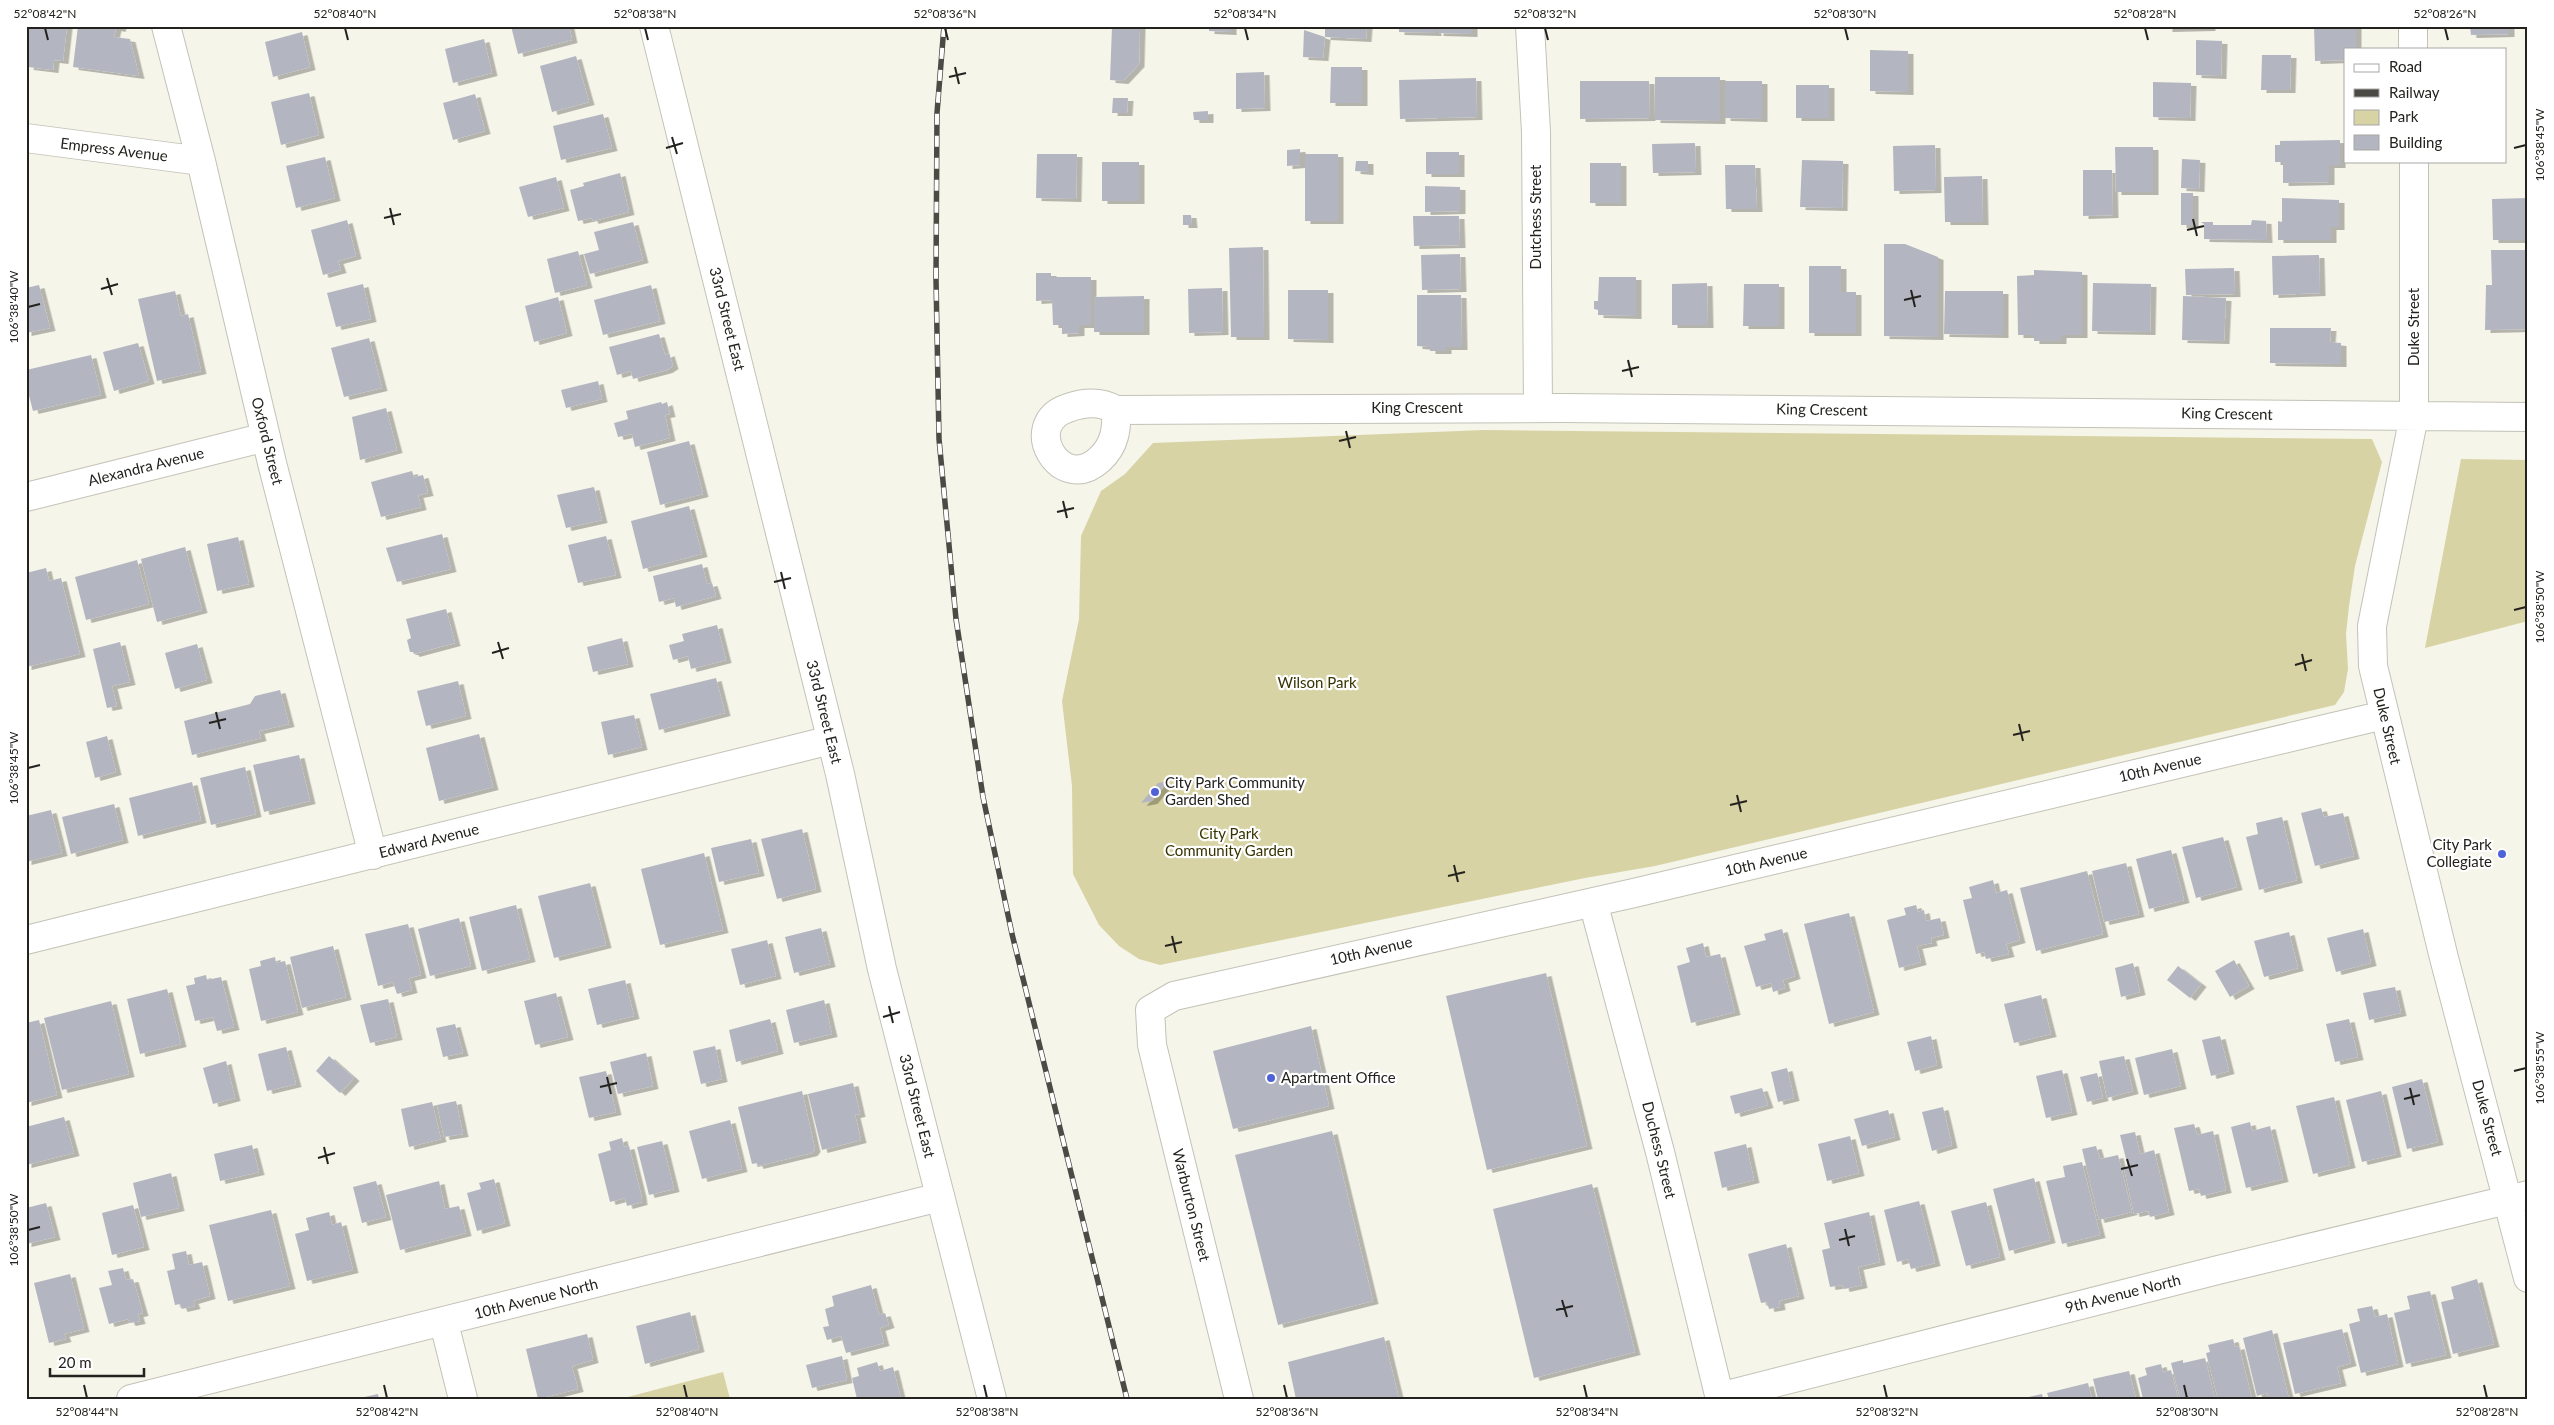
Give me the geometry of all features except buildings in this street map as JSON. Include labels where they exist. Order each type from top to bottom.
[{"type":"street","name":"Oxford Street","points":[[166,26],[201,161],[266,437],[373,855]]},
{"type":"street","name":"33rd Street East","points":[[654,26],[831,740],[882,969],[992,1399]]},
{"type":"street","name":"Dutchess Street","points":[[1530,26],[1536,132],[1538,408]]},
{"type":"street","points":[[2413,26],[2413,48]]},
{"type":"street","name":"Empress Avenue","points":[[26,138],[201,161]]},
{"type":"street","name":"Duke Street","points":[[2414,162],[2414,416],[2372,626],[2373,666],[2444,958],[2518,1198],[2528,1278]]},
{"type":"street","name":"King Crescent","points":[[1116,410],[1538,408],[2528,417]]},
{"type":"street","name":"Alexandra Avenue","points":[[26,497],[266,437]]},
{"type":"street","name":"10th Avenue","points":[[1150,1010],[1174,996],[1593,902],[2384,716]]},
{"type":"street","name":"Edward Avenue","points":[[26,940],[831,740]]},
{"type":"street","name":"Duchess Street","points":[[1593,902],[1660,1152],[1720,1398]]},
{"type":"street","name":"Warburton Street","points":[[1150,1010],[1152,1044],[1239,1399]]},
{"type":"street","name":"10th Avenue North","points":[[131,1399],[940,1197]]},
{"type":"street","name":"9th Avenue North","points":[[1720,1398],[2218,1270],[2518,1198]]},
{"type":"street","points":[[444,1322],[462,1399]]},
{"type":"green space","name":"Wilson Park","points":[[1484,430],[2372,439],[2382,462],[2355,566],[2346,634],[2348,669],[2344,692],[2335,705],[1655,866],[1585,878],[1160,965],[1139,959],[1119,946],[1099,925],[1073,874],[1072,786],[1062,701],[1079,619],[1081,536],[1101,491],[1125,474],[1153,443]]},
{"type":"green space","points":[[2461,459],[2528,460],[2528,621],[2425,648]]},
{"type":"green space","points":[[723,1372],[730,1399],[620,1399]]},
{"type":"railway","points":[[944,26],[937,113],[936,279],[939,439],[956,619],[983,797],[1012,934],[1127,1399]]},
{"type":"place","name":"City Park Community Garden Shed","points":[[1155,792]]},
{"type":"place","name":"City Park Collegiate","points":[[2502,854]]},
{"type":"place","name":"Apartment Office","points":[[1271,1078]]},
{"type":"park label","name":"City Park Community Garden","points":[[1229,842]]}]
